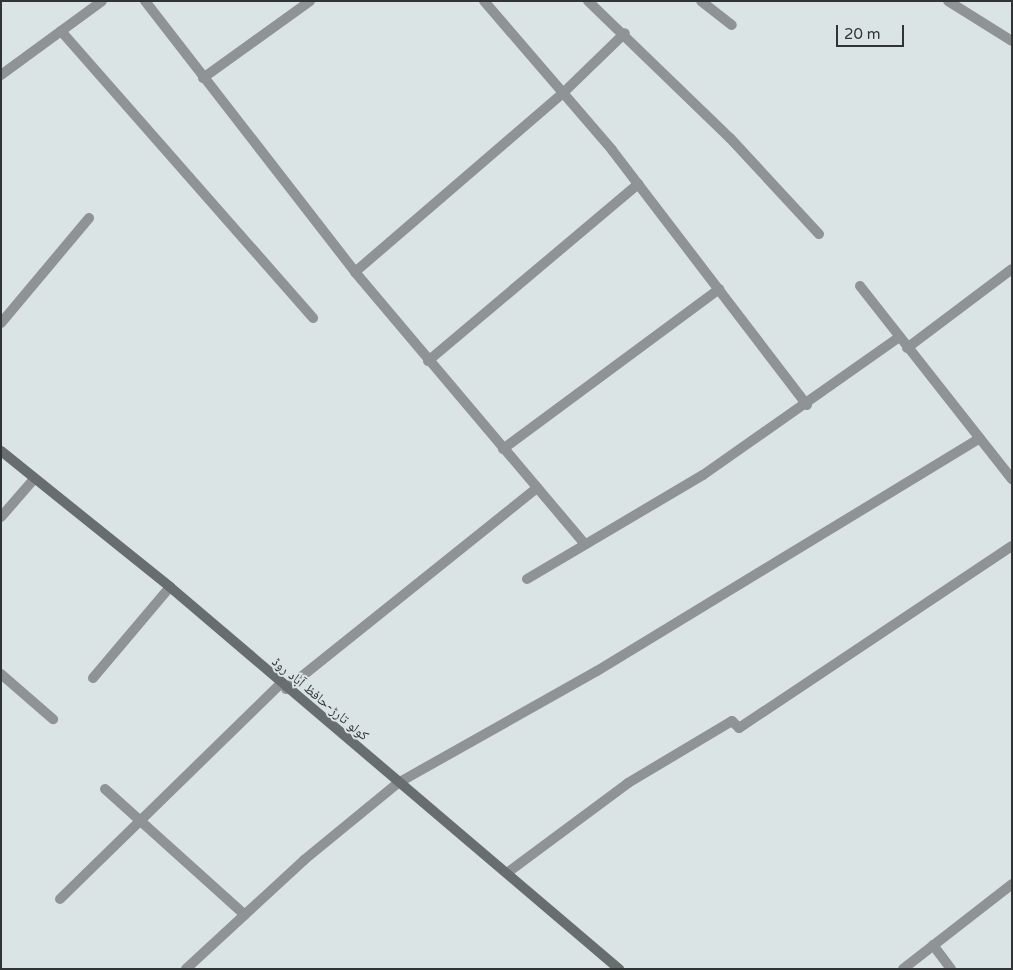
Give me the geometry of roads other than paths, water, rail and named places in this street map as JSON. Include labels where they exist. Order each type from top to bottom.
[{"type":"main road","name":"کولو تارڑ-حافظ آباد روڈ","points":[[1,451],[170,587],[283,687],[507,873],[619,969]]},
{"type":"street","points":[[1,76],[102,1]]},
{"type":"street","points":[[145,1],[355,272],[428,361],[585,544]]},
{"type":"street","points":[[203,78],[310,1]]},
{"type":"street","points":[[588,1],[625,33],[819,234]]},
{"type":"street","points":[[701,1],[732,25]]},
{"type":"street","points":[[948,1],[1012,41]]},
{"type":"street","points":[[490,3],[638,184],[807,405]]},
{"type":"street","points":[[60,32],[313,318]]},
{"type":"street","points":[[355,272],[563,93],[625,33]]},
{"type":"street","points":[[428,361],[638,184]]},
{"type":"street","points":[[1,323],[89,218]]},
{"type":"street","points":[[908,348],[1012,269]]},
{"type":"street","points":[[860,286],[1012,479]]},
{"type":"street","points":[[503,448],[719,289]]},
{"type":"street","points":[[527,579],[702,475],[807,405],[899,337]]},
{"type":"street","points":[[186,969],[244,915],[398,783],[597,671],[980,438]]},
{"type":"street","points":[[1,518],[34,479]]},
{"type":"street","points":[[60,899],[138,819],[283,687],[537,488]]},
{"type":"street","points":[[507,873],[628,783],[732,721],[739,728],[1012,546]]},
{"type":"street","points":[[93,678],[170,587]]},
{"type":"street","points":[[1,674],[53,719]]},
{"type":"street","points":[[105,789],[244,915]]},
{"type":"street","points":[[903,969],[1012,884]]},
{"type":"street","points":[[933,945],[951,969]]}]
